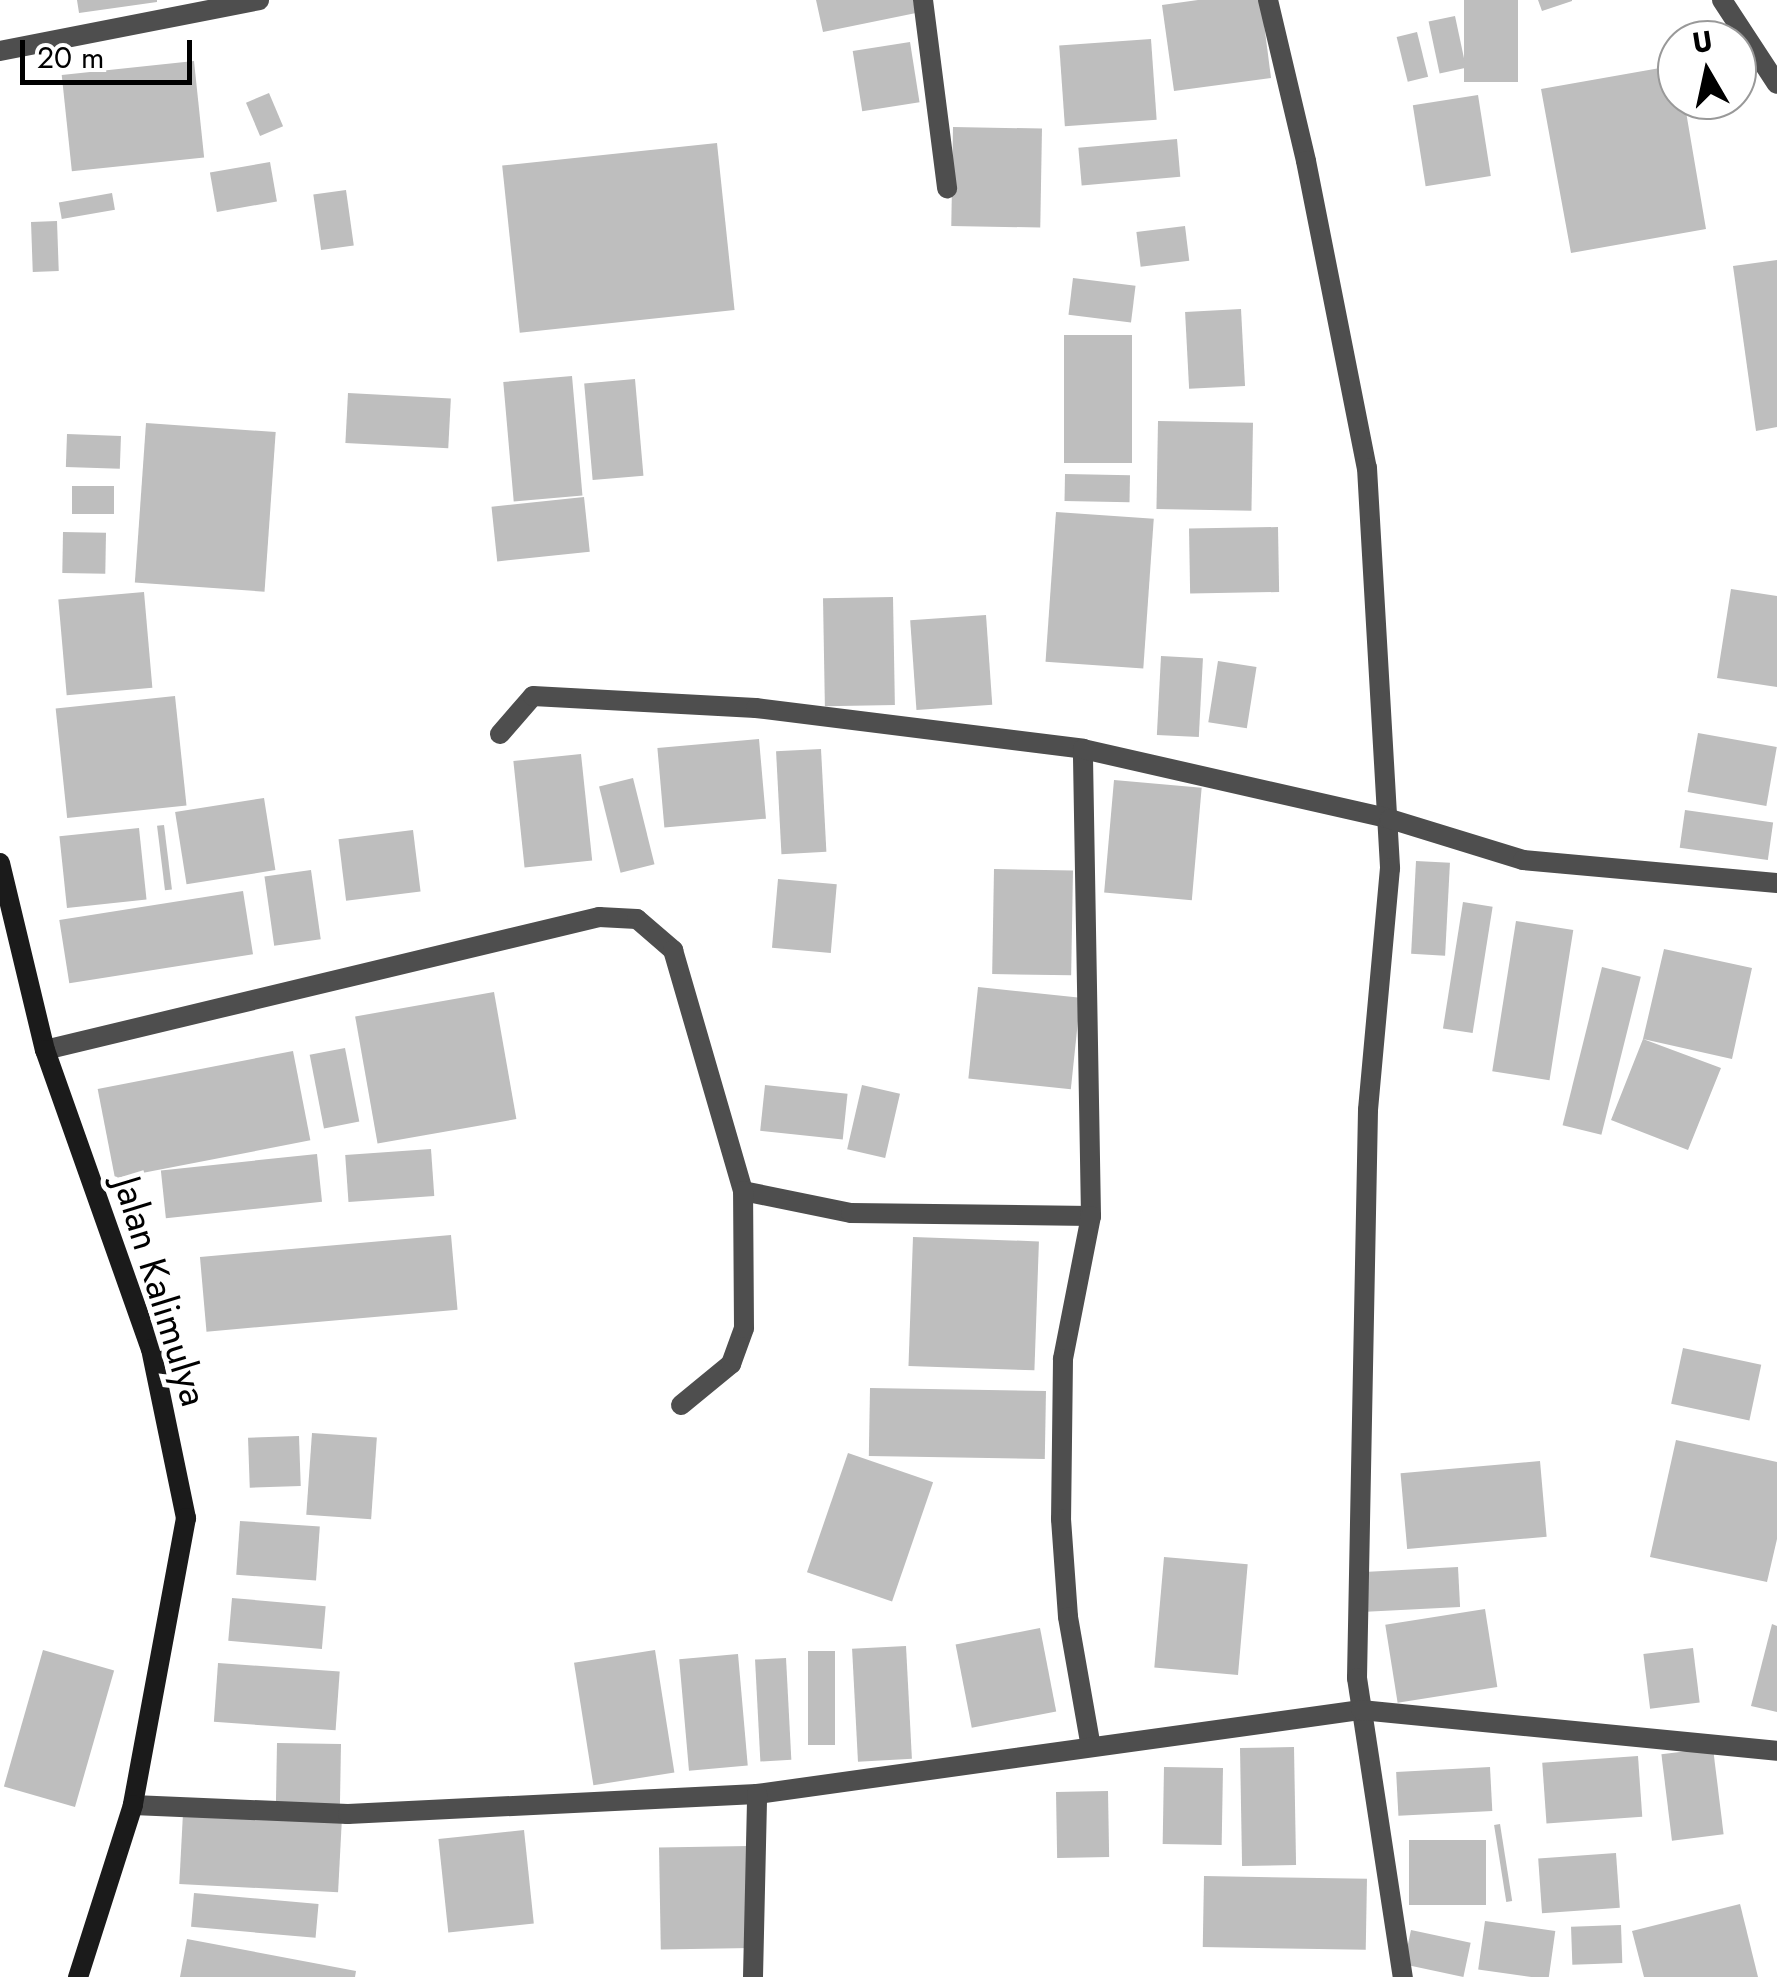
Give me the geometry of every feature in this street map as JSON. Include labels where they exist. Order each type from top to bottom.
[{"type":"street","points":[[0,51],[259,0]]},
{"type":"street","points":[[923,0],[947,188]]},
{"type":"street","points":[[1268,0],[1306,161],[1367,468],[1390,868],[1368,1110],[1357,1678],[1403,1977]]},
{"type":"street","points":[[1722,0],[1777,84]]},
{"type":"street","points":[[500,734],[532,696],[756,708],[1083,749],[1390,820],[1522,860],[1777,884]]},
{"type":"street","points":[[1083,749],[1091,1216],[1063,1359],[1062,1519],[1068,1617],[1091,1748]]},
{"type":"street","name":"Jalan Kalimulya","points":[[0,863],[45,1050],[151,1350],[186,1518],[133,1805],[78,1977]]},
{"type":"street","points":[[45,1050],[599,916],[638,919],[673,950],[743,1191],[744,1328],[731,1364],[680,1406]]},
{"type":"street","points":[[743,1191],[851,1214],[1091,1216]]},
{"type":"street","points":[[133,1805],[348,1814],[756,1794],[1361,1710],[1777,1751]]},
{"type":"street","points":[[753,1977],[756,1794]]},
{"type":"building","points":[[77,0],[157,0],[157,2],[79,13]]},
{"type":"building","points":[[816,0],[913,0],[916,13],[823,32]]},
{"type":"building","points":[[1198,0],[1261,0],[1271,78],[1174,91],[1162,5]]},
{"type":"building","points":[[1464,0],[1518,0],[1518,82],[1464,82]]},
{"type":"building","points":[[1538,0],[1572,0],[1572,1],[1542,11]]},
{"type":"building","points":[[1455,16],[1466,68],[1440,73],[1429,22]]},
{"type":"building","points":[[1417,32],[1428,77],[1408,82],[1397,37]]},
{"type":"building","points":[[1151,39],[1157,120],[1065,126],[1059,45]]},
{"type":"building","points":[[910,42],[920,102],[862,111],[853,51]]},
{"type":"building","points":[[194,61],[204,157],[72,171],[62,75]]},
{"type":"building","points":[[1657,69],[1657,120],[1687,120],[1706,229],[1571,253],[1541,89]]},
{"type":"building","points":[[269,93],[283,126],[260,136],[246,103]]},
{"type":"building","points":[[1478,95],[1491,176],[1426,186],[1413,105]]},
{"type":"building","points":[[953,127],[1042,129],[1040,228],[951,226]]},
{"type":"building","points":[[1177,139],[1180,177],[1082,185],[1078,148]]},
{"type":"building","points":[[717,143],[735,310],[520,333],[502,166]]},
{"type":"building","points":[[270,162],[277,201],[217,212],[210,173]]},
{"type":"building","points":[[346,190],[354,245],[321,250],[313,195]]},
{"type":"building","points":[[112,193],[115,210],[62,219],[59,202]]},
{"type":"building","points":[[57,221],[59,271],[33,272],[31,222]]},
{"type":"building","points":[[1185,226],[1189,261],[1141,267],[1136,232]]},
{"type":"building","points":[[1777,260],[1777,427],[1756,431],[1733,266]]},
{"type":"building","points":[[1073,278],[1136,286],[1131,322],[1068,315]]},
{"type":"building","points":[[1241,309],[1245,386],[1189,389],[1185,312]]},
{"type":"building","points":[[1064,335],[1132,335],[1132,463],[1064,463]]},
{"type":"building","points":[[572,376],[582,496],[514,502],[503,382]]},
{"type":"building","points":[[635,379],[643,476],[593,480],[584,383]]},
{"type":"building","points":[[348,393],[451,398],[448,448],[345,443]]},
{"type":"building","points":[[1158,421],[1253,423],[1251,511],[1156,509]]},
{"type":"building","points":[[146,423],[276,432],[265,592],[135,583]]},
{"type":"building","points":[[67,434],[121,436],[120,469],[66,467]]},
{"type":"building","points":[[1065,474],[1130,475],[1130,502],[1065,501]]},
{"type":"building","points":[[72,486],[114,486],[114,514],[72,514]]},
{"type":"building","points":[[584,497],[590,552],[497,561],[492,507]]},
{"type":"building","points":[[1056,512],[1154,519],[1143,668],[1046,662]]},
{"type":"building","points":[[1278,527],[1279,592],[1190,594],[1189,529]]},
{"type":"building","points":[[63,532],[106,533],[105,574],[62,573]]},
{"type":"building","points":[[1731,589],[1777,596],[1777,687],[1717,678]]},
{"type":"building","points":[[144,592],[152,688],[67,695],[58,599]]},
{"type":"building","points":[[893,597],[895,705],[825,706],[823,598]]},
{"type":"building","points":[[986,615],[992,705],[916,710],[910,620]]},
{"type":"building","points":[[1161,656],[1203,658],[1199,737],[1157,735]]},
{"type":"building","points":[[1218,661],[1257,667],[1247,728],[1208,722]]},
{"type":"building","points":[[175,696],[186,805],[67,818],[56,709]]},
{"type":"building","points":[[1698,733],[1777,747],[1766,806],[1688,792]]},
{"type":"building","points":[[759,739],[766,819],[664,828],[657,748]]},
{"type":"building","points":[[821,749],[826,852],[781,854],[776,751]]},
{"type":"building","points":[[581,754],[592,860],[525,868],[513,761]]},
{"type":"building","points":[[633,778],[655,864],[621,873],[599,786]]},
{"type":"building","points":[[1114,780],[1202,788],[1192,900],[1104,893]]},
{"type":"building","points":[[264,798],[275,870],[187,884],[175,812]]},
{"type":"building","points":[[1685,810],[1773,822],[1768,860],[1680,848]]},
{"type":"building","points":[[164,825],[172,890],[165,890],[157,826]]},
{"type":"building","points":[[139,828],[147,900],[67,908],[59,836]]},
{"type":"building","points":[[413,830],[421,892],[346,901],[339,839]]},
{"type":"building","points":[[1416,861],[1450,863],[1445,956],[1411,954]]},
{"type":"building","points":[[994,869],[1073,870],[1071,975],[992,974]]},
{"type":"building","points":[[311,870],[321,939],[274,946],[264,877]]},
{"type":"building","points":[[778,879],[837,884],[831,953],[772,948]]},
{"type":"building","points":[[243,891],[253,954],[69,983],[59,920]]},
{"type":"building","points":[[1463,902],[1493,907],[1473,1033],[1443,1028]]},
{"type":"building","points":[[1516,921],[1573,930],[1550,1080],[1492,1071]]},
{"type":"building","points":[[1664,949],[1752,968],[1732,1059],[1643,1039]]},
{"type":"building","points":[[1602,967],[1641,977],[1601,1135],[1563,1125]]},
{"type":"building","points":[[978,987],[1080,998],[1071,1089],[968,1078]]},
{"type":"building","points":[[494,992],[516,1119],[378,1144],[355,1016]]},
{"type":"building","points":[[1643,1039],[1721,1068],[1688,1150],[1611,1120]]},
{"type":"building","points":[[345,1048],[359,1122],[324,1128],[310,1055]]},
{"type":"building","points":[[293,1051],[310,1140],[115,1178],[98,1089]]},
{"type":"building","points":[[765,1085],[848,1094],[843,1139],[760,1131]]},
{"type":"building","points":[[862,1085],[900,1094],[885,1158],[847,1149]]},
{"type":"building","points":[[431,1149],[434,1196],[348,1202],[345,1155]]},
{"type":"building","points":[[317,1154],[322,1202],[166,1218],[161,1170]]},
{"type":"building","points":[[451,1235],[458,1310],[206,1332],[200,1257]]},
{"type":"building","points":[[913,1237],[1039,1241],[1034,1370],[908,1366]]},
{"type":"building","points":[[1683,1348],[1761,1365],[1749,1420],[1671,1404]]},
{"type":"building","points":[[870,1388],[1046,1391],[1045,1459],[869,1456]]},
{"type":"building","points":[[312,1433],[377,1438],[371,1519],[306,1515]]},
{"type":"building","points":[[299,1436],[301,1486],[250,1488],[248,1438]]},
{"type":"building","points":[[1676,1440],[1777,1462],[1777,1539],[1767,1582],[1650,1557]]},
{"type":"building","points":[[848,1453],[933,1482],[892,1601],[807,1572]]},
{"type":"building","points":[[1540,1461],[1547,1537],[1407,1549],[1401,1473]]},
{"type":"building","points":[[240,1521],[320,1527],[316,1580],[236,1575]]},
{"type":"building","points":[[1164,1557],[1248,1564],[1238,1675],[1154,1668]]},
{"type":"building","points":[[1458,1567],[1460,1607],[1366,1612],[1364,1572]]},
{"type":"building","points":[[232,1598],[326,1606],[322,1649],[228,1641]]},
{"type":"building","points":[[1485,1609],[1497,1687],[1398,1703],[1385,1625]]},
{"type":"building","points":[[1772,1624],[1777,1626],[1777,1712],[1751,1706]]},
{"type":"building","points":[[1040,1628],[1056,1711],[972,1728],[956,1644]]},
{"type":"building","points":[[906,1646],[912,1759],[858,1762],[852,1649]]},
{"type":"building","points":[[1693,1648],[1700,1703],[1650,1709],[1643,1654]]},
{"type":"building","points":[[43,1650],[114,1670],[75,1807],[4,1786]]},
{"type":"building","points":[[655,1650],[674,1772],[593,1785],[574,1663]]},
{"type":"building","points":[[808,1651],[835,1651],[835,1745],[808,1745]]},
{"type":"building","points":[[738,1654],[748,1766],[689,1771],[679,1659]]},
{"type":"building","points":[[786,1658],[791,1760],[760,1761],[755,1660]]},
{"type":"building","points":[[218,1663],[340,1672],[336,1730],[214,1722]]},
{"type":"building","points":[[277,1743],[341,1744],[340,1808],[276,1807]]},
{"type":"building","points":[[1294,1747],[1296,1865],[1242,1866],[1240,1748]]},
{"type":"building","points":[[1713,1748],[1724,1834],[1672,1841],[1661,1754]]},
{"type":"building","points":[[1638,1756],[1642,1817],[1546,1824],[1542,1763]]},
{"type":"building","points":[[1164,1767],[1223,1768],[1222,1845],[1163,1844]]},
{"type":"building","points":[[1490,1767],[1492,1811],[1398,1816],[1396,1772]]},
{"type":"building","points":[[1108,1791],[1109,1857],[1057,1858],[1056,1792]]},
{"type":"building","points":[[183,1813],[342,1821],[338,1892],[179,1884]]},
{"type":"building","points":[[1500,1824],[1512,1901],[1506,1902],[1494,1825]]},
{"type":"building","points":[[524,1830],[534,1923],[448,1932],[438,1839]]},
{"type":"building","points":[[1409,1840],[1486,1840],[1486,1905],[1409,1905]]},
{"type":"building","points":[[749,1846],[751,1948],[661,1950],[659,1848]]},
{"type":"building","points":[[1616,1853],[1620,1908],[1542,1913],[1538,1858]]},
{"type":"building","points":[[1204,1876],[1367,1879],[1366,1950],[1203,1947]]},
{"type":"building","points":[[194,1893],[319,1904],[316,1938],[191,1927]]},
{"type":"building","points":[[1740,1904],[1758,1977],[1644,1977],[1632,1931]]},
{"type":"building","points":[[1485,1921],[1555,1931],[1549,1977],[1478,1970]]},
{"type":"building","points":[[1621,1925],[1622,1963],[1572,1965],[1571,1927]]},
{"type":"building","points":[[1411,1930],[1471,1943],[1463,1977],[1404,1964]]},
{"type":"building","points":[[187,1939],[356,1971],[355,1977],[180,1977]]}]
